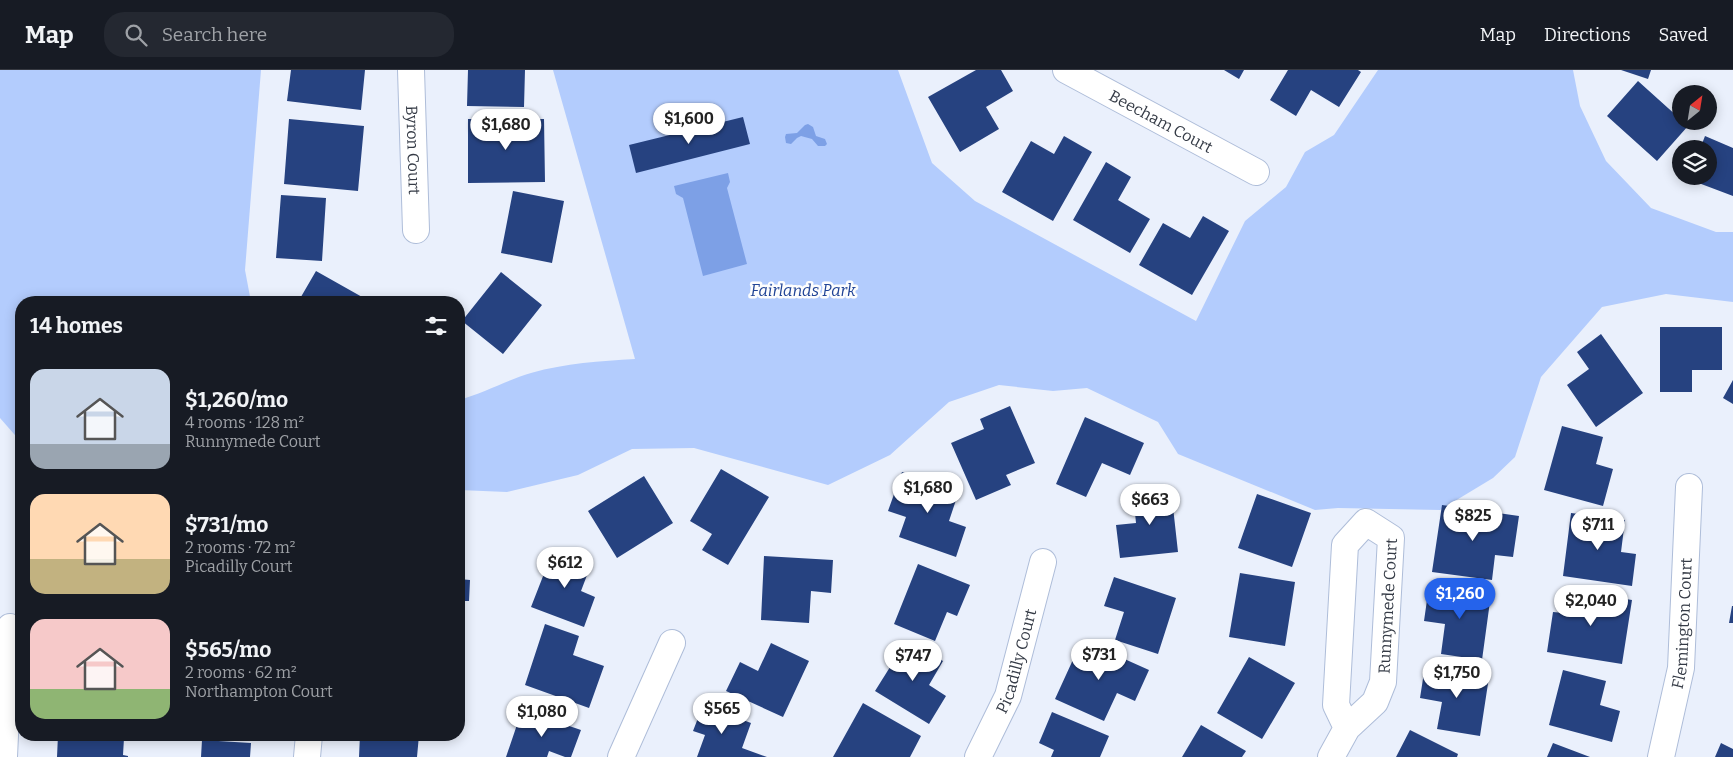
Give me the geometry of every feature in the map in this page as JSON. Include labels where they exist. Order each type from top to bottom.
[{"type":"street","name":"Byron Court","points":[[412,70],[416,230]]},
{"type":"street","name":"Beecham Court","points":[[1066,70],[1256,172]]},
{"type":"street","name":"Flemington Court","points":[[1661,757],[1682,668],[1690,487]]},
{"type":"street","name":"Runnymede Court","points":[[1331,757],[1347,728],[1375,702],[1383,682],[1391,538],[1366,522],[1345,545],[1336,705],[1347,728]]},
{"type":"street","name":"Picadilly Court","points":[[978,757],[1008,696],[1043,562]]},
{"type":"street","points":[[4,757],[10,626]]},
{"type":"street","points":[[621,757],[672,643]]},
{"type":"street","points":[[307,757],[308,741]]},
{"type":"green space","points":[[0,70],[261,70],[245,270],[250,296],[15,296],[15,435],[0,418]]},
{"type":"green space","name":"Fairlands Park","points":[[553,70],[898,70],[932,163],[975,201],[1196,321],[1245,221],[1286,187],[1305,152],[1334,135],[1378,70],[1573,70],[1580,106],[1606,161],[1651,208],[1716,232],[1733,232],[1733,302],[1666,294],[1602,307],[1541,377],[1515,457],[1493,478],[1440,510],[1338,508],[1315,510],[1178,454],[1158,422],[1087,388],[1053,391],[999,385],[949,402],[890,455],[828,485],[694,448],[632,449],[578,475],[507,492],[465,490],[465,398],[522,376],[557,367],[635,359]]},
{"type":"shaded area","points":[[808,124],[813,127],[816,136],[825,139],[827,144],[825,146],[818,146],[812,139],[801,136],[791,144],[786,143],[786,134],[797,133]]},
{"type":"shaded area","points":[[728,173],[730,182],[727,188],[747,264],[703,276],[683,198],[676,194],[674,186]]},
{"type":"building","points":[[291,70],[365,70],[361,110],[287,101]]},
{"type":"building","points":[[468,70],[525,70],[524,107],[467,106]]},
{"type":"building","points":[[976,70],[1001,70],[1013,91],[986,107],[999,129],[960,152],[928,97]]},
{"type":"building","points":[[1224,70],[1244,70],[1239,79]]},
{"type":"building","points":[[1288,70],[1358,70],[1361,72],[1339,107],[1311,90],[1296,116],[1270,100]]},
{"type":"building","points":[[1621,70],[1651,70],[1648,79]]},
{"type":"building","points":[[1638,81],[1672,112],[1672,130],[1684,130],[1676,140],[1672,140],[1672,144],[1657,161],[1607,116]]},
{"type":"building","points":[[743,117],[750,144],[636,173],[629,145]]},
{"type":"building","points":[[289,119],[364,126],[358,191],[284,184]]},
{"type":"building","points":[[468,119],[544,119],[545,182],[468,183]]},
{"type":"building","points":[[1064,136],[1092,152],[1053,221],[1002,192],[1031,141],[1054,154]]},
{"type":"building","points":[[1705,136],[1714,140],[1703,140]]},
{"type":"building","points":[[1717,141],[1733,148],[1733,196],[1704,185],[1717,185]]},
{"type":"building","points":[[1106,162],[1131,177],[1118,200],[1150,219],[1130,253],[1073,220]]},
{"type":"building","points":[[513,191],[564,201],[552,263],[501,253]]},
{"type":"building","points":[[281,195],[326,198],[322,261],[276,258]]},
{"type":"building","points":[[1203,216],[1229,231],[1192,295],[1139,265],[1163,223],[1190,238]]},
{"type":"building","points":[[316,271],[360,296],[301,296]]},
{"type":"building","points":[[501,272],[542,305],[503,354],[465,323],[465,317]]},
{"type":"building","points":[[1660,327],[1722,327],[1722,370],[1692,370],[1692,392],[1660,392]]},
{"type":"building","points":[[1601,334],[1643,393],[1596,427],[1567,385],[1589,369],[1577,352]]},
{"type":"building","points":[[1733,380],[1733,404],[1723,398]]},
{"type":"building","points":[[1010,406],[1035,463],[1006,475],[1011,485],[976,500],[951,443],[984,429],[980,419]]},
{"type":"building","points":[[1085,417],[1144,443],[1130,475],[1102,463],[1086,497],[1056,484]]},
{"type":"building","points":[[1562,426],[1603,437],[1596,464],[1613,469],[1603,506],[1544,490]]},
{"type":"building","points":[[721,469],[769,497],[728,565],[702,550],[712,534],[690,521]]},
{"type":"building","points":[[902,472],[959,491],[949,521],[966,527],[956,557],[899,537],[906,517],[888,511]]},
{"type":"building","points":[[644,476],[673,523],[617,558],[588,511]]},
{"type":"building","points":[[1171,489],[1178,552],[1120,558],[1116,525],[1136,523],[1133,493]]},
{"type":"building","points":[[1257,494],[1311,513],[1292,567],[1238,548]]},
{"type":"building","points":[[1442,505],[1519,516],[1513,557],[1495,555],[1492,580],[1432,572]]},
{"type":"building","points":[[1571,513],[1625,520],[1621,552],[1636,554],[1632,586],[1563,576]]},
{"type":"building","points":[[554,548],[592,562],[581,591],[595,597],[584,627],[531,607]]},
{"type":"building","points":[[764,556],[833,560],[831,593],[811,591],[809,623],[761,620]]},
{"type":"building","points":[[918,564],[970,585],[957,616],[947,612],[935,641],[894,624]]},
{"type":"building","points":[[1240,573],[1295,582],[1285,646],[1229,637]]},
{"type":"building","points":[[1114,577],[1176,598],[1158,654],[1115,640],[1124,612],[1104,606]]},
{"type":"building","points":[[465,580],[470,580],[469,601],[465,601]]},
{"type":"building","points":[[1429,586],[1491,594],[1482,660],[1441,654],[1445,624],[1424,621]]},
{"type":"building","points":[[1568,590],[1632,600],[1622,664],[1547,652],[1553,612],[1564,613]]},
{"type":"building","points":[[1732,606],[1733,623],[1729,623]]},
{"type":"building","points":[[545,624],[579,636],[573,655],[604,666],[589,708],[525,685]]},
{"type":"building","points":[[907,640],[943,661],[929,685],[946,696],[929,724],[875,691]]},
{"type":"building","points":[[1082,640],[1149,670],[1135,701],[1117,693],[1104,721],[1055,699]]},
{"type":"building","points":[[771,643],[809,661],[783,717],[726,691],[740,662],[758,671]]},
{"type":"building","points":[[1249,657],[1295,683],[1262,739],[1217,713]]},
{"type":"building","points":[[1425,666],[1489,677],[1480,736],[1437,729],[1442,702],[1420,698]]},
{"type":"building","points":[[1563,670],[1606,681],[1600,705],[1620,711],[1612,742],[1549,725]]},
{"type":"building","points":[[863,703],[921,736],[910,757],[833,757]]},
{"type":"building","points":[[703,705],[751,723],[742,748],[767,757],[697,757],[705,735],[693,731]]},
{"type":"building","points":[[522,710],[581,730],[571,757],[565,757],[549,751],[547,757],[506,757]]},
{"type":"building","points":[[1052,712],[1109,736],[1100,757],[1051,757],[1054,750],[1039,743]]},
{"type":"building","points":[[1201,725],[1246,751],[1242,757],[1182,757]]},
{"type":"building","points":[[1410,730],[1458,754],[1457,757],[1396,757]]},
{"type":"building","points":[[58,741],[124,741],[123,755],[128,756],[128,757],[57,757]]},
{"type":"building","points":[[202,741],[251,743],[250,757],[201,757]]},
{"type":"building","points":[[360,741],[418,741],[417,757],[359,757]]},
{"type":"building","points":[[1553,743],[1590,757],[1547,757]]},
{"type":"building","points":[[1721,743],[1733,749],[1733,757],[1715,757]]}]
